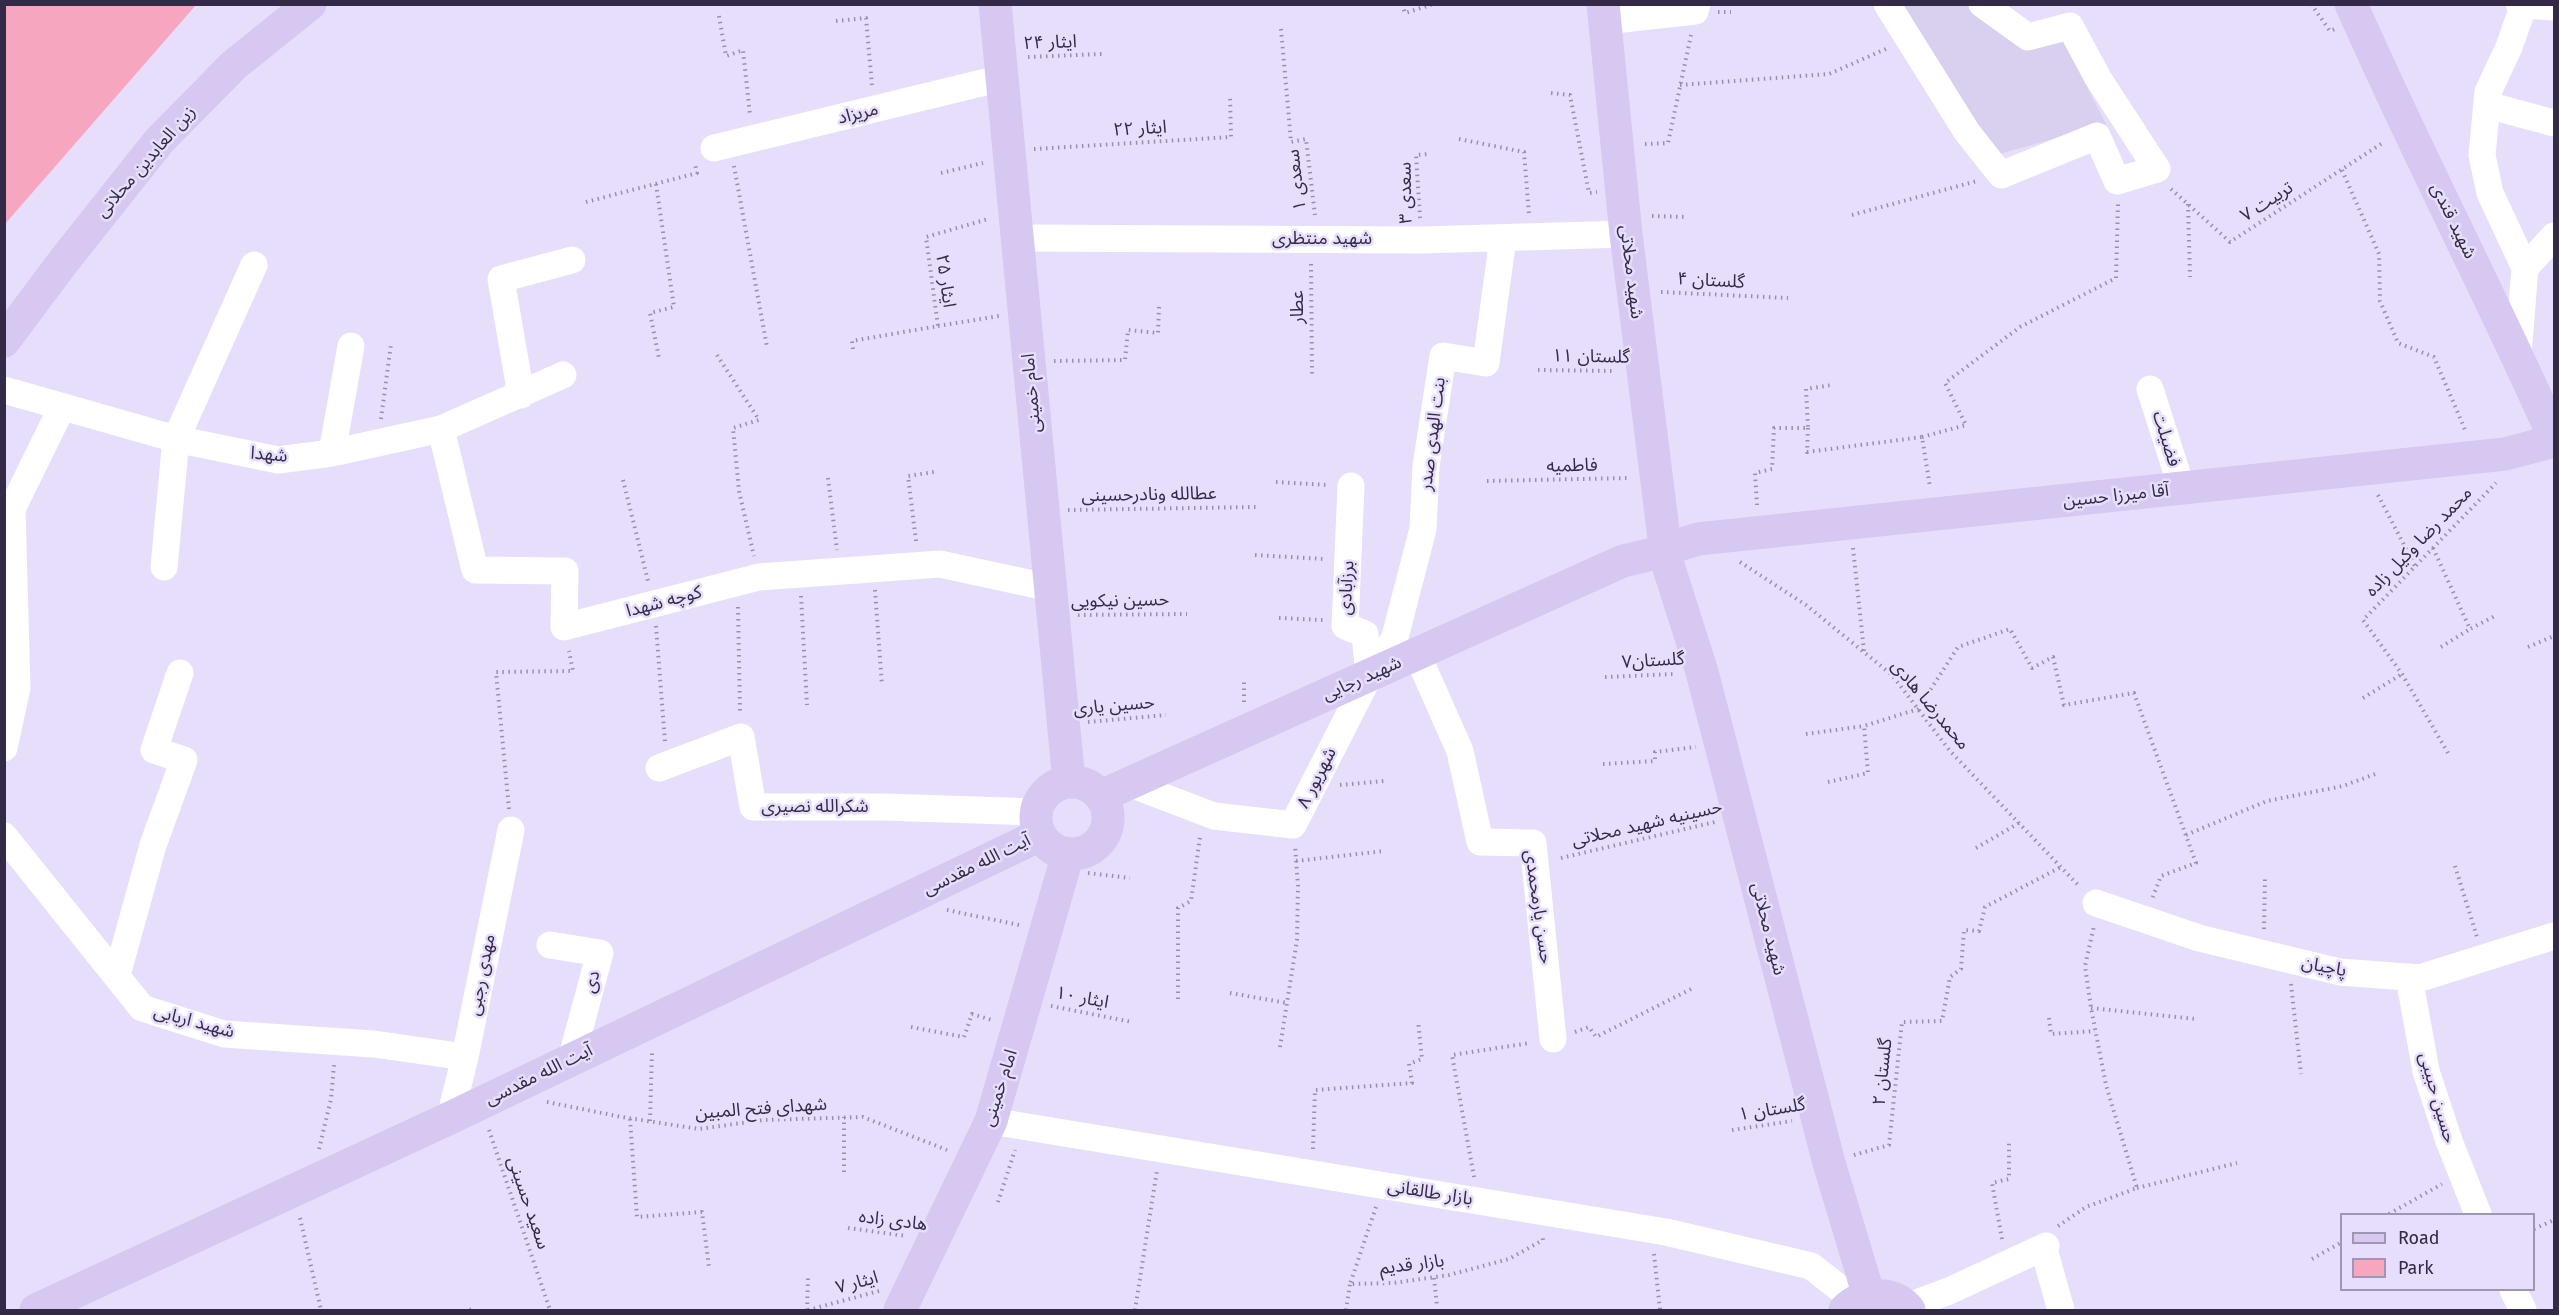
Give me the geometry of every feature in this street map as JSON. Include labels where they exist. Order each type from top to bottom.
[{"type":"main road","name":"زین العابدین محلاتی","points":[[4,341],[159,141],[234,65],[310,4]]},
{"type":"main road","name":"امام خمینی","points":[[995,4],[1069,782]]},
{"type":"main road","name":"شهید قندی","points":[[2351,4],[2518,355],[2554,436]]},
{"type":"main road","name":"شهید محلاتی","points":[[1604,13],[1624,213],[1657,478],[1657,552],[1702,672],[1829,1163],[1857,1303]]},
{"type":"main road","name":"آقا میرزا حسین","points":[[1657,552],[1698,539],[2364,470],[2487,469],[2505,454],[2554,441]]},
{"type":"main road","name":"شهید رجایی","points":[[1115,790],[1417,654],[1657,552]]},
{"type":"main road","points":[[1069,782],[1082,783],[1092,788],[1115,790],[1107,807],[1109,819],[1106,831],[1092,849],[1066,863],[1057,851],[1047,845],[1038,824],[1040,801],[1047,791],[1058,784],[1069,782]]},
{"type":"main road","name":"آیت الله مقدسی","points":[[36,1311],[480,1104],[903,901],[1038,824]]},
{"type":"main road","name":"امام خمینی","points":[[900,1311],[973,1160],[1007,1124],[1023,1014],[1066,863]]},
{"type":"main road","points":[[1857,1303],[1882,1295],[1895,1299],[1908,1309]]},
{"type":"street","points":[[1887,4],[1967,132],[2001,175],[2097,136],[2117,181],[2157,169],[2098,78],[2070,26],[2028,37],[1982,4]]},
{"type":"street","points":[[2518,355],[2524,268],[2490,193],[2482,155],[2488,92],[2509,46],[2522,6],[2554,7]]},
{"type":"street","points":[[1604,13],[1696,8]]},
{"type":"street","name":"مریزاد","points":[[732,144],[874,110],[1001,68]]},
{"type":"street","points":[[2487,105],[2554,123]]},
{"type":"street","name":"شهید منتظری","points":[[1016,225],[1314,239],[1421,240],[1530,237],[1624,213]]},
{"type":"street","points":[[2524,268],[2554,236]]},
{"type":"street","name":"بنت الهدی صدر","points":[[1372,674],[1395,637],[1424,529],[1426,466],[1443,356],[1486,363],[1503,238]]},
{"type":"street","points":[[520,395],[501,279],[572,260]]},
{"type":"street","points":[[164,567],[176,439],[254,265]]},
{"type":"street","points":[[332,453],[351,346]]},
{"type":"street","name":"شهدا","points":[[4,390],[176,439],[278,460],[332,453],[441,429],[563,375]]},
{"type":"street","name":"فضیلت","points":[[2150,389],[2182,489]]},
{"type":"street","points":[[4,748],[17,688],[12,509],[62,408]]},
{"type":"street","points":[[441,429],[475,570],[565,571],[564,627]]},
{"type":"street","name":"برزآبادی","points":[[1352,486],[1345,626],[1365,634],[1372,674]]},
{"type":"street","name":"کوچه شهدا","points":[[564,627],[748,580],[940,564],[1052,601]]},
{"type":"street","name":"حسن یارمحمدی","points":[[1417,654],[1460,751],[1480,842],[1533,843],[1553,1039]]},
{"type":"street","points":[[117,975],[153,845],[184,760],[153,750],[180,673]]},
{"type":"street","name":"۸ شهریور","points":[[1115,790],[1214,816],[1293,825],[1372,674]]},
{"type":"street","points":[[663,767],[741,737]]},
{"type":"street","name":"شکرالله نصیری","points":[[741,737],[753,807],[884,807],[1038,824]]},
{"type":"street","name":"مهدی رجبی","points":[[450,1118],[465,1057],[511,831]]},
{"type":"street","name":"شهید اربابی","points":[[4,836],[142,1008],[224,1034],[374,1044],[465,1057]]},
{"type":"street","name":"پاچیان","points":[[2096,903],[2199,938],[2340,972],[2420,978],[2554,936]]},
{"type":"street","name":"دی","points":[[550,945],[600,953],[571,1060]]},
{"type":"street","name":"حسین حبیبی","points":[[2409,977],[2426,1071],[2477,1213]]},
{"type":"street","name":"بازار طالقانی","points":[[1007,1124],[1651,1230],[1811,1266],[1857,1303]]},
{"type":"street","points":[[1908,1309],[2007,1263],[2046,1249],[2061,1311]]},
{"type":"street","points":[[2513,1291],[2523,1311]]},
{"type":"path","points":[[1402,4],[1405,13],[1434,4]]},
{"type":"path","points":[[2311,4],[2330,31]]},
{"type":"path","points":[[1617,146],[1668,143],[1696,8]]},
{"type":"path","points":[[719,16],[726,56],[743,50],[732,144],[767,348]]},
{"type":"path","points":[[836,21],[866,18],[874,110]]},
{"type":"path","name":"سعدی ۱","points":[[1281,28],[1291,142],[1306,139],[1314,239]]},
{"type":"path","points":[[1680,85],[1829,74],[1908,40]]},
{"type":"path","name":"ایثار ۲۴","points":[[1001,68],[1102,54]]},
{"type":"path","points":[[1551,93],[1570,95],[1589,193],[1624,213],[1687,218]]},
{"type":"path","name":"ایثار ۲۲","points":[[1009,154],[1231,137],[1230,95]]},
{"type":"path","name":"تربیت ۷","points":[[2151,170],[2230,242],[2408,127]]},
{"type":"path","points":[[1459,139],[1524,152],[1530,237]]},
{"type":"path","points":[[586,202],[697,173],[693,153],[732,144]]},
{"type":"path","points":[[941,173],[1009,154]]},
{"type":"path","name":"سعدی ۳","points":[[1421,240],[1416,155],[1428,154]]},
{"type":"path","points":[[2342,170],[2379,254],[2380,301],[2398,343],[2434,357],[2487,469]]},
{"type":"path","points":[[1852,216],[2001,175]]},
{"type":"path","points":[[1832,385],[1806,389],[1807,452],[1922,436],[1966,425],[1945,383],[2020,327],[2116,278],[2119,193],[2117,181]]},
{"type":"path","points":[[656,184],[674,307],[650,313],[659,358]]},
{"type":"path","points":[[2188,204],[2190,277]]},
{"type":"path","name":"ایثار ۲۵","points":[[853,349],[852,341],[938,326],[926,237],[1016,225]]},
{"type":"path","name":"عطار","points":[[1312,375],[1314,239]]},
{"type":"path","name":"گلستان ۴","points":[[1633,290],[1788,298]]},
{"type":"path","points":[[1029,361],[1125,360],[1128,330],[1158,333],[1159,306]]},
{"type":"path","points":[[938,326],[1024,311]]},
{"type":"path","points":[[377,444],[391,344]]},
{"type":"path","points":[[717,355],[759,420],[733,428],[748,580],[741,737]]},
{"type":"path","name":"گلستان ۱۱","points":[[1538,370],[1643,371]]},
{"type":"path","points":[[1758,533],[1755,473],[1772,469],[1774,428],[1808,428]]},
{"type":"path","points":[[1922,436],[1934,515]]},
{"type":"path","name":"محمد رضا وکیل زاده","points":[[2448,753],[2402,674],[2363,620],[2433,548],[2487,469]]},
{"type":"path","points":[[2364,470],[2415,566]]},
{"type":"path","points":[[919,566],[908,476],[934,472]]},
{"type":"path","points":[[828,478],[840,571]]},
{"type":"path","name":"فاطمیه","points":[[1487,481],[1657,478]]},
{"type":"path","points":[[623,480],[654,605],[663,767]]},
{"type":"path","points":[[1276,482],[1352,486]]},
{"type":"path","name":"عطالله ونادرحسینی","points":[[1043,510],[1256,507]]},
{"type":"path","points":[[1851,523],[1864,652]]},
{"type":"path","points":[[2433,548],[2470,629]]},
{"type":"path","points":[[1255,555],[1348,560]]},
{"type":"path","name":"محمدرضا هادی","points":[[1731,556],[1806,605],[1892,675],[1950,750],[2096,903]]},
{"type":"path","points":[[874,569],[882,685]]},
{"type":"path","points":[[799,574],[807,705]]},
{"type":"path","name":"حسین نیکویی","points":[[1052,601],[1187,614]]},
{"type":"path","points":[[2441,647],[2495,616]]},
{"type":"path","points":[[1279,618],[1345,620]]},
{"type":"path","points":[[511,831],[496,672],[573,670],[564,627]]},
{"type":"path","points":[[1806,734],[1864,726],[1918,709],[1958,648],[2010,629],[2032,668],[2053,657],[2064,705],[2134,693],[2196,863],[2161,876],[2145,919]]},
{"type":"path","points":[[2528,647],[2554,636]]},
{"type":"path","name":"گلستان۷","points":[[1605,677],[1702,672]]},
{"type":"path","points":[[2363,698],[2402,674]]},
{"type":"path","name":"حسین یاری","points":[[1064,724],[1167,715]]},
{"type":"path","points":[[1828,782],[1868,773],[1864,726]]},
{"type":"path","points":[[1603,764],[1655,761],[1655,752],[1720,744]]},
{"type":"path","points":[[2186,835],[2266,801],[2343,786],[2378,773]]},
{"type":"path","points":[[1312,787],[1384,781]]},
{"type":"path","points":[[1178,999],[1178,908],[1191,901],[1204,812]]},
{"type":"path","name":"حسینیه شهید محلاتی","points":[[1561,858],[1739,816]]},
{"type":"path","points":[[1976,848],[2019,823]]},
{"type":"path","points":[[1280,1047],[1297,940],[1293,825]]},
{"type":"path","points":[[1296,861],[1384,851]]},
{"type":"path","points":[[1066,863],[1130,878]]},
{"type":"path","points":[[2455,866],[2484,958]]},
{"type":"path","name":"گلستان ۲","points":[[1829,1163],[1888,1145],[1902,1022],[1942,1021],[1950,977],[1961,969],[1964,930],[1979,931],[1985,907],[2061,867]]},
{"type":"path","points":[[2265,876],[2276,957],[2301,1074]]},
{"type":"path","points":[[903,901],[1046,931]]},
{"type":"path","points":[[2096,903],[2085,966],[2091,1008],[2106,1085],[2137,1188]]},
{"type":"path","points":[[1478,1201],[1452,1055],[1553,1039],[1589,1027],[1596,1037],[1695,987]]},
{"type":"path","points":[[1230,993],[1287,1003]]},
{"type":"path","points":[[2091,1008],[2196,1019]]},
{"type":"path","name":"ایثار ۱۰","points":[[911,1027],[964,1037],[972,1014],[1023,1014],[1132,1022]]},
{"type":"path","points":[[2049,1018],[2051,1034],[2095,1031]]},
{"type":"path","points":[[650,1121],[654,1021]]},
{"type":"path","points":[[1312,1174],[1315,1090],[1413,1083],[1409,1064],[1422,1059],[1418,1021]]},
{"type":"path","points":[[317,1154],[331,1099],[335,1042]]},
{"type":"path","name":"شهدای فتح المبین","points":[[513,1088],[549,1103],[630,1119],[699,1129],[763,1120],[863,1117],[973,1160]]},
{"type":"path","name":"سعید حسینی","points":[[480,1104],[550,1311]]},
{"type":"path","points":[[844,1118],[844,1172]]},
{"type":"path","name":"گلستان ۱","points":[[1732,1130],[1817,1118]]},
{"type":"path","points":[[630,1119],[637,1217],[702,1212],[709,1267]]},
{"type":"path","points":[[998,1202],[1007,1124]]},
{"type":"path","points":[[2007,1263],[1992,1183],[2009,1179],[2009,1141]]},
{"type":"path","points":[[1136,1311],[1160,1149]]},
{"type":"path","points":[[2046,1249],[2049,1231],[2086,1207],[2137,1188],[2237,1163]]},
{"type":"path","points":[[2392,1213],[2461,1173]]},
{"type":"path","name":"بازار قدیم","points":[[1379,1185],[1376,1206],[1350,1284],[1393,1283],[1434,1278],[1509,1259],[1543,1240],[1538,1211]]},
{"type":"path","points":[[294,1190],[321,1311]]},
{"type":"path","points":[[2535,1229],[2554,1221]]},
{"type":"path","name":"هادی زاده","points":[[848,1228],[934,1239]]},
{"type":"path","points":[[1651,1230],[1660,1311]]},
{"type":"path","points":[[2312,1259],[2340,1243]]},
{"type":"path","points":[[807,1311],[808,1278]]},
{"type":"path","points":[[1434,1278],[1437,1306]]},
{"type":"path","name":"ایثار ۷","points":[[807,1311],[914,1281]]},
{"type":"path","points":[[1346,1311],[1350,1284]]},
{"type":"shaded area","points":[[1897,5],[1970,5],[1975,15],[2026,51],[2063,40],[2106,124],[1992,156]]},
{"type":"green space","points":[[4,5],[196,5],[5,224]]}]
